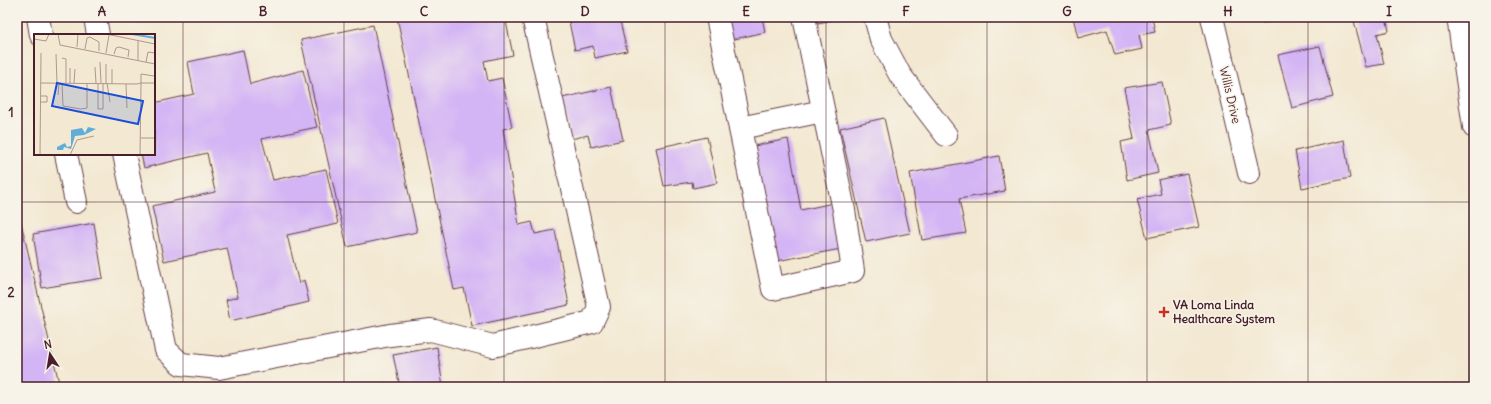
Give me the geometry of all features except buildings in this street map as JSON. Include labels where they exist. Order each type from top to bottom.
[{"type":"street","points":[[38,17],[41,34]]},
{"type":"street","points":[[95,17],[98,34]]},
{"type":"street","points":[[124,155],[166,350],[182,364],[219,368],[390,335],[431,330],[493,346],[592,322],[599,306],[533,17]]},
{"type":"street","points":[[717,17],[773,289],[853,271],[844,210],[804,17]]},
{"type":"street","points":[[875,17],[881,39],[900,75],[946,135]]},
{"type":"street","name":"Willis Drive","points":[[1212,17],[1249,173]]},
{"type":"street","points":[[1458,17],[1474,127]]},
{"type":"street","points":[[740,128],[823,111]]},
{"type":"street","points":[[66,155],[76,202]]},
{"type":"place","name":"VA Loma Linda Healthcare System","points":[[1164,312]]}]
